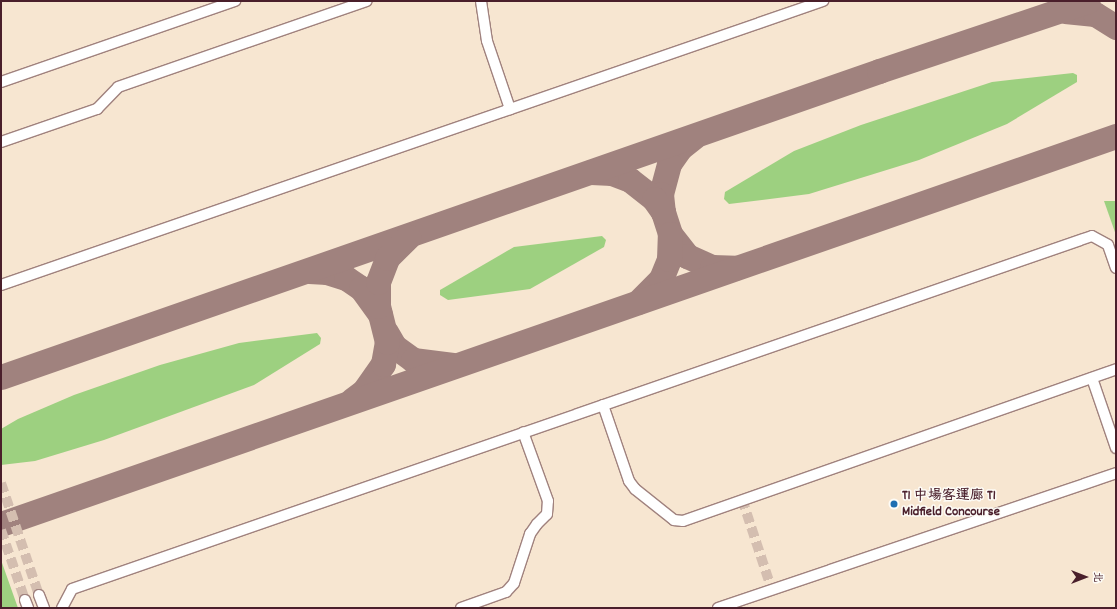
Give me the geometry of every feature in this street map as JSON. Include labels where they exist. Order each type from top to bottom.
[{"type":"lane","points":[[1,82],[235,1]]},
{"type":"lane","points":[[1,142],[98,109],[118,87],[367,1]]},
{"type":"lane","points":[[481,1],[487,41],[510,109]]},
{"type":"lane","points":[[1,285],[823,1]]},
{"type":"lane","points":[[62,608],[72,589],[1092,236],[1108,245],[1116,268]]},
{"type":"lane","points":[[603,405],[629,480],[636,489],[674,520],[683,521],[1116,369]]},
{"type":"lane","points":[[1092,378],[1116,448]]},
{"type":"lane","points":[[461,608],[506,592],[514,583],[530,534],[547,514],[548,501],[523,432]]},
{"type":"lane","points":[[718,608],[1116,473]]},
{"type":"lane","points":[[39,595],[44,608]]},
{"type":"green space","points":[[1073,73],[1077,75],[1077,82],[1007,124],[919,160],[809,194],[729,204],[724,199],[725,192],[794,151],[861,125],[992,82]]},
{"type":"green space","points":[[1104,201],[1116,201],[1116,235]]},
{"type":"green space","points":[[602,236],[606,240],[604,247],[530,289],[448,300],[440,295],[440,290],[514,247]]},
{"type":"green space","points":[[317,333],[321,338],[320,344],[254,385],[104,440],[35,461],[1,465],[1,429],[18,419],[74,395],[160,365],[239,343]]},
{"type":"green space","points":[[1,560],[18,608],[1,608]]},
{"type":"taxiway","points":[[1,377],[879,71],[1088,1]]},
{"type":"taxiway","points":[[1065,11],[1095,14],[1116,27]]},
{"type":"taxiway","points":[[1,524],[1116,136]]},
{"type":"taxiway","points":[[694,137],[680,148],[669,164],[661,194],[663,212],[670,234],[687,256],[712,267],[735,268]]},
{"type":"taxiway","points":[[591,172],[612,173],[630,180],[654,199],[663,212]]},
{"type":"taxiway","points":[[638,302],[661,279],[669,259],[670,234]]},
{"type":"taxiway","points":[[352,400],[364,391],[383,364],[387,342],[378,306],[378,282],[387,258],[408,237]]},
{"type":"taxiway","points":[[309,271],[327,272],[346,278],[361,288],[380,314]]},
{"type":"taxiway","points":[[386,332],[394,346],[413,360],[453,365]]},
{"type":"tunnel","points":[[1,483],[39,595]]},
{"type":"tunnel","points":[[742,499],[772,590]]},
{"type":"tunnel","points":[[1,530],[25,600]]},
{"type":"place","name":"T1 中場客運廊 T1 Midfield Concourse","points":[[894,504]]}]
